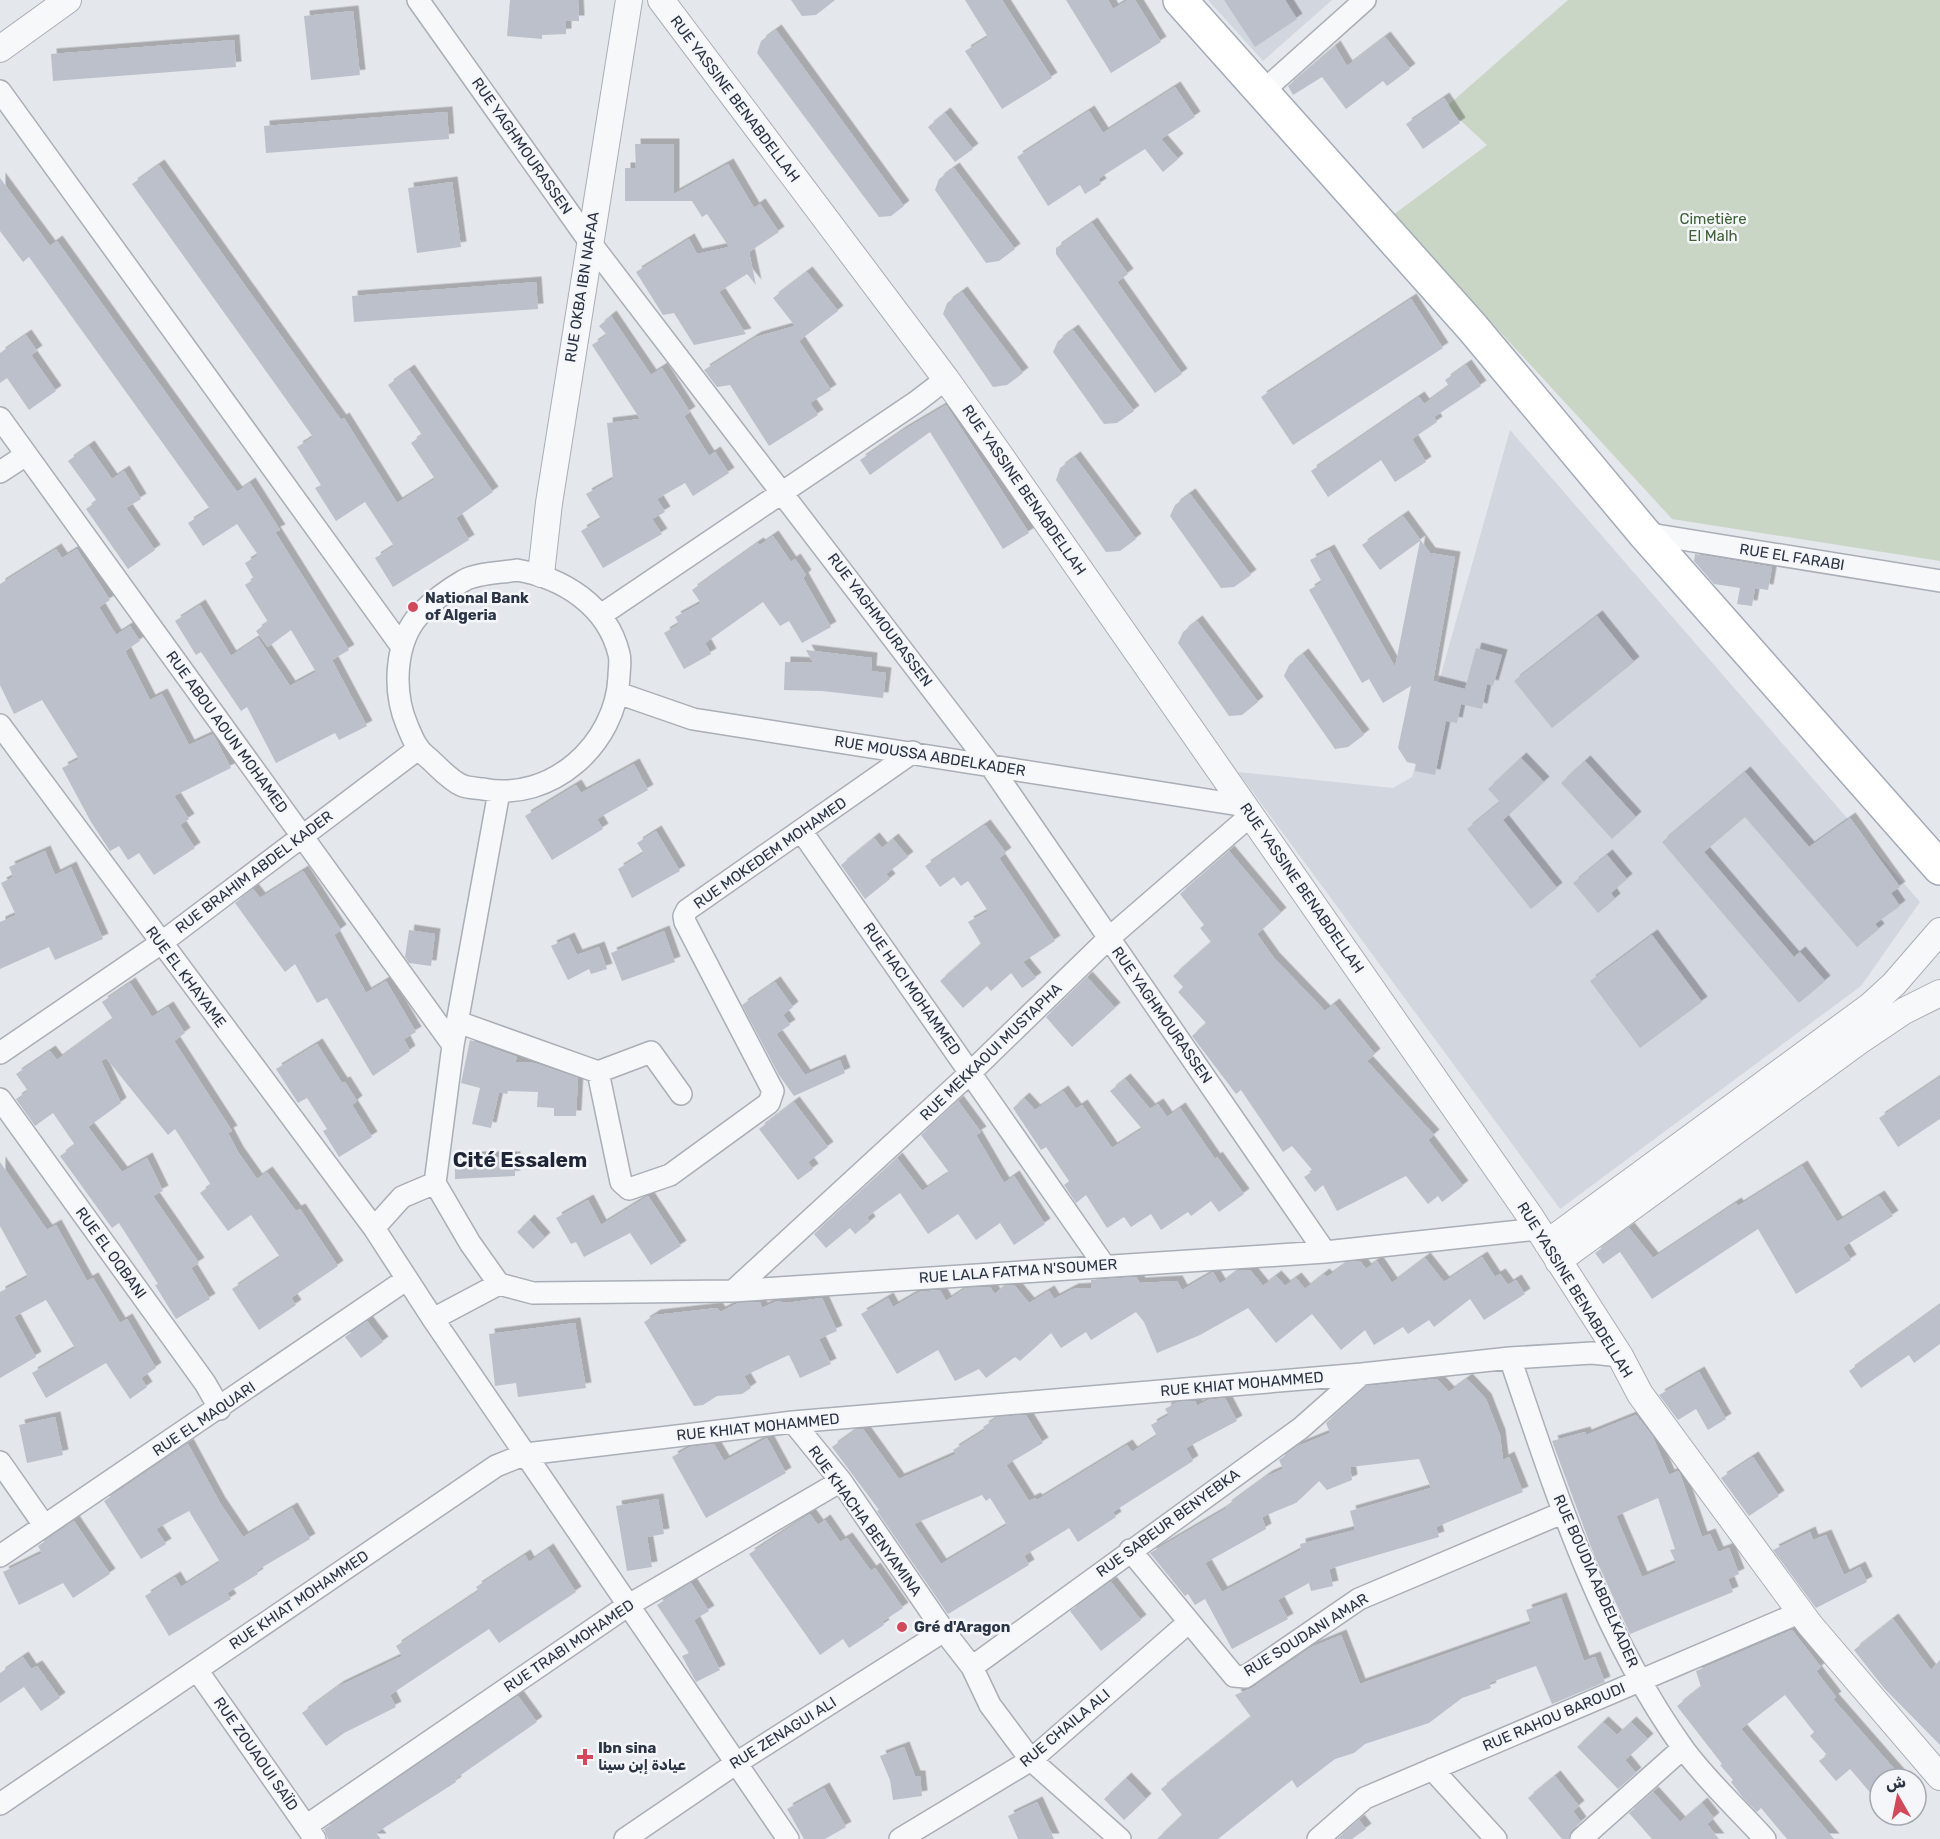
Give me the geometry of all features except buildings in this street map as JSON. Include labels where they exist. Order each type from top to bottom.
[{"type":"main road","points":[[1180,0],[1472,327],[1644,533],[1940,868]]},
{"type":"street","points":[[0,49],[68,0]]},
{"type":"street","name":"RUE YAGHMOURASSEN","points":[[418,0],[589,241],[990,765],[1325,1252]]},
{"type":"street","name":"RUE OKBA IBN NAFAA","points":[[541,574],[549,503],[589,241],[629,0]]},
{"type":"street","name":"RUE YASSINE BENABDELLAH","points":[[661,0],[946,379],[1548,1244],[1620,1356],[1640,1394],[1801,1612],[1940,1777]]},
{"type":"street","points":[[1262,92],[1365,0]]},
{"type":"street","points":[[0,91],[402,647]]},
{"type":"street","points":[[601,615],[783,493],[946,379]]},
{"type":"street","name":"RUE ABOU AOUN MOHAMED","points":[[0,418],[453,1045]]},
{"type":"street","points":[[0,472],[26,455]]},
{"type":"street","name":"RUE EL FARABI","points":[[1644,533],[1940,581]]},
{"type":"street","points":[[517,570],[541,574],[572,588],[601,615],[620,655],[618,693],[608,723],[588,754],[552,779],[525,789],[499,792],[460,785],[418,749],[399,706],[396,686],[402,647],[419,615],[465,579],[517,570]]},
{"type":"street","name":"RUE MOUSSA ABDELKADER","points":[[618,693],[693,719],[913,752],[1248,811]]},
{"type":"street","name":"RUE EL KHAYAME","points":[[0,725],[374,1228],[433,1319],[788,1839]]},
{"type":"street","name":"RUE BRAHIM ABDEL KADER","points":[[0,1053],[161,943],[301,835],[418,749]]},
{"type":"street","name":"RUE MOKEDEM MOHAMED","points":[[598,1072],[621,1182],[629,1189],[670,1175],[769,1102],[773,1091],[684,916],[687,910],[802,832],[913,752]]},
{"type":"street","points":[[433,1319],[499,1284],[470,1243],[435,1183],[453,1045],[499,792]]},
{"type":"street","name":"RUE MEKKAOUI MUSTAPHA","points":[[733,1291],[970,1073],[1109,938],[1248,811]]},
{"type":"street","name":"RUE HACI MOHAMMED","points":[[802,832],[1104,1265]]},
{"type":"street","points":[[1548,1244],[1870,1006],[1894,984],[1940,931]]},
{"type":"street","points":[[1548,1244],[1904,1011],[1940,993]]},
{"type":"street","points":[[458,1022],[598,1072],[651,1052],[681,1094]]},
{"type":"street","name":"RUE EL OQBANI","points":[[0,1099],[205,1383],[220,1409]]},
{"type":"street","points":[[374,1228],[402,1197],[435,1183]]},
{"type":"street","name":"RUE LALA FATMA N'SOUMER","points":[[499,1284],[533,1293],[733,1291],[1325,1252],[1548,1244]]},
{"type":"street","name":"RUE EL MAQUARI","points":[[0,1556],[220,1409],[406,1279]]},
{"type":"street","name":"RUE KHIAT MOHAMMED","points":[[0,1804],[496,1466],[526,1454],[793,1422],[1362,1374],[1510,1358],[1592,1353],[1620,1356]]},
{"type":"street","name":"RUE BOUDIA ABDELKADER","points":[[1510,1358],[1562,1513],[1626,1654],[1683,1748],[1765,1839]]},
{"type":"street","name":"RUE SABEUR BENYEBKA","points":[[972,1667],[1301,1428],[1362,1374]]},
{"type":"street","name":"RUE KHACHA BENYAMINA","points":[[793,1422],[841,1481],[944,1631],[972,1667],[990,1705],[1030,1760],[1120,1839]]},
{"type":"street","points":[[0,1461],[44,1525]]},
{"type":"street","name":"RUE TRABI MOHAMED","points":[[311,1833],[627,1605],[841,1481]]},
{"type":"street","name":"RUE SOUDANI AMAR","points":[[1130,1550],[1234,1676],[1245,1677],[1359,1599],[1562,1513]]},
{"type":"street","name":"RUE RAHOU BAROUDI","points":[[1318,1839],[1365,1798],[1801,1612]]},
{"type":"street","name":"RUE CHAILA ALI","points":[[900,1839],[1030,1760],[1189,1622]]},
{"type":"street","name":"RUE ZENAGUI ALI","points":[[625,1839],[735,1764],[944,1631]]},
{"type":"street","name":"RUE ZOUAOUI SAÏD","points":[[197,1670],[311,1833]]},
{"type":"street","points":[[1581,1839],[1683,1748]]},
{"type":"street","points":[[1432,1769],[1496,1839]]},
{"type":"shaded area","points":[[1208,0],[1332,0],[1263,61]]},
{"type":"shaded area","points":[[1510,430],[1920,902],[1861,986],[1560,1209],[1238,772],[1393,788],[1412,777]]},
{"type":"green space","name":"Cimetière El Malh","points":[[1568,0],[1940,0],[1940,561],[1672,519],[1393,215],[1487,145],[1446,107]]},
{"type":"place","name":"National Bank of Algeria","points":[[413,607]]},
{"type":"place","name":"Gré d'Aragon","points":[[902,1627]]},
{"type":"place","name":"Ibn sina عيادة إبن سينا","points":[[585,1757]]},
{"type":"district","name":"Cité Essalem","points":[[520,1160]]}]
